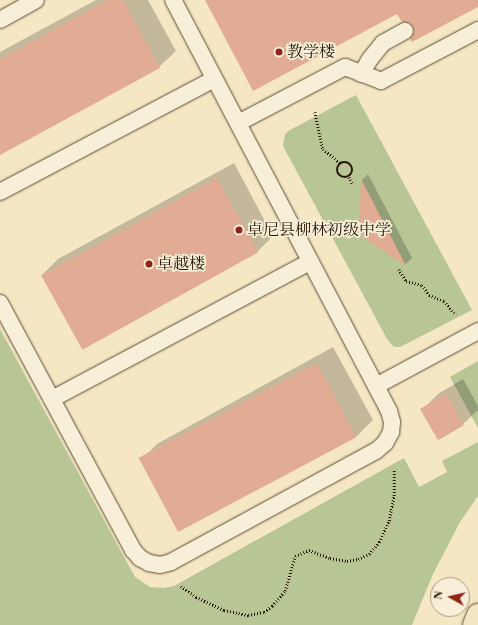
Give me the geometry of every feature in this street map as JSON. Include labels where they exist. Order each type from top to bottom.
[{"type":"main road","points":[[474,625],[478,615]]},
{"type":"lane","points":[[0,20],[36,0]]},
{"type":"lane","points":[[0,303],[133,550],[140,558],[149,563],[166,564],[377,450],[385,443],[391,432],[392,422],[389,411],[173,0]]},
{"type":"lane","points":[[238,123],[345,67],[381,81],[478,30]]},
{"type":"lane","points":[[361,74],[383,43],[405,31]]},
{"type":"lane","points":[[0,192],[214,79]]},
{"type":"lane","points":[[52,399],[310,262]]},
{"type":"lane","points":[[376,386],[472,334]]},
{"type":"path","points":[[304,88],[317,116],[320,140],[323,149],[340,163],[344,162],[351,165],[352,172],[349,177]]},
{"type":"path","points":[[340,163],[336,169],[338,174],[342,178],[349,177]]},
{"type":"path","points":[[349,177],[352,183]]},
{"type":"path","points":[[399,269],[406,281],[422,285],[429,295],[444,301],[472,334]]},
{"type":"path","points":[[166,564],[173,579],[204,602],[248,615],[264,612],[272,606],[285,591],[295,556],[309,550],[330,558],[347,562],[369,554],[379,542],[389,521],[394,496],[392,456],[385,443]]},
{"type":"green space","points":[[356,95],[472,310],[400,347],[394,347],[387,339],[283,146],[285,134],[290,130]]},
{"type":"green space","points":[[0,329],[135,577],[150,587],[164,588],[174,586],[404,458],[419,487],[447,472],[442,461],[478,442],[478,496],[460,522],[432,577],[430,577],[430,581],[412,625],[0,625]]},
{"type":"green space","points":[[478,361],[478,428],[450,377]]},
{"type":"building","points":[[108,0],[123,0],[160,68],[0,155],[0,59]]},
{"type":"building","name":"教学楼","points":[[205,0],[478,0],[478,7],[412,42],[410,39],[414,32],[413,27],[410,23],[402,22],[397,14],[253,91]]},
{"type":"building","name":"卓越楼","points":[[217,178],[258,252],[82,350],[41,275]]},
{"type":"building","points":[[361,179],[406,266],[365,239],[361,234],[359,229]]},
{"type":"building","points":[[317,363],[356,437],[178,532],[139,458]]},
{"type":"building","points":[[446,394],[464,425],[438,440],[420,409]]},
{"type":"place","name":"教学楼","points":[[279,52]]},
{"type":"place","name":"卓尼县柳林初级中学","points":[[239,230]]},
{"type":"place","name":"卓越楼","points":[[149,264]]}]
